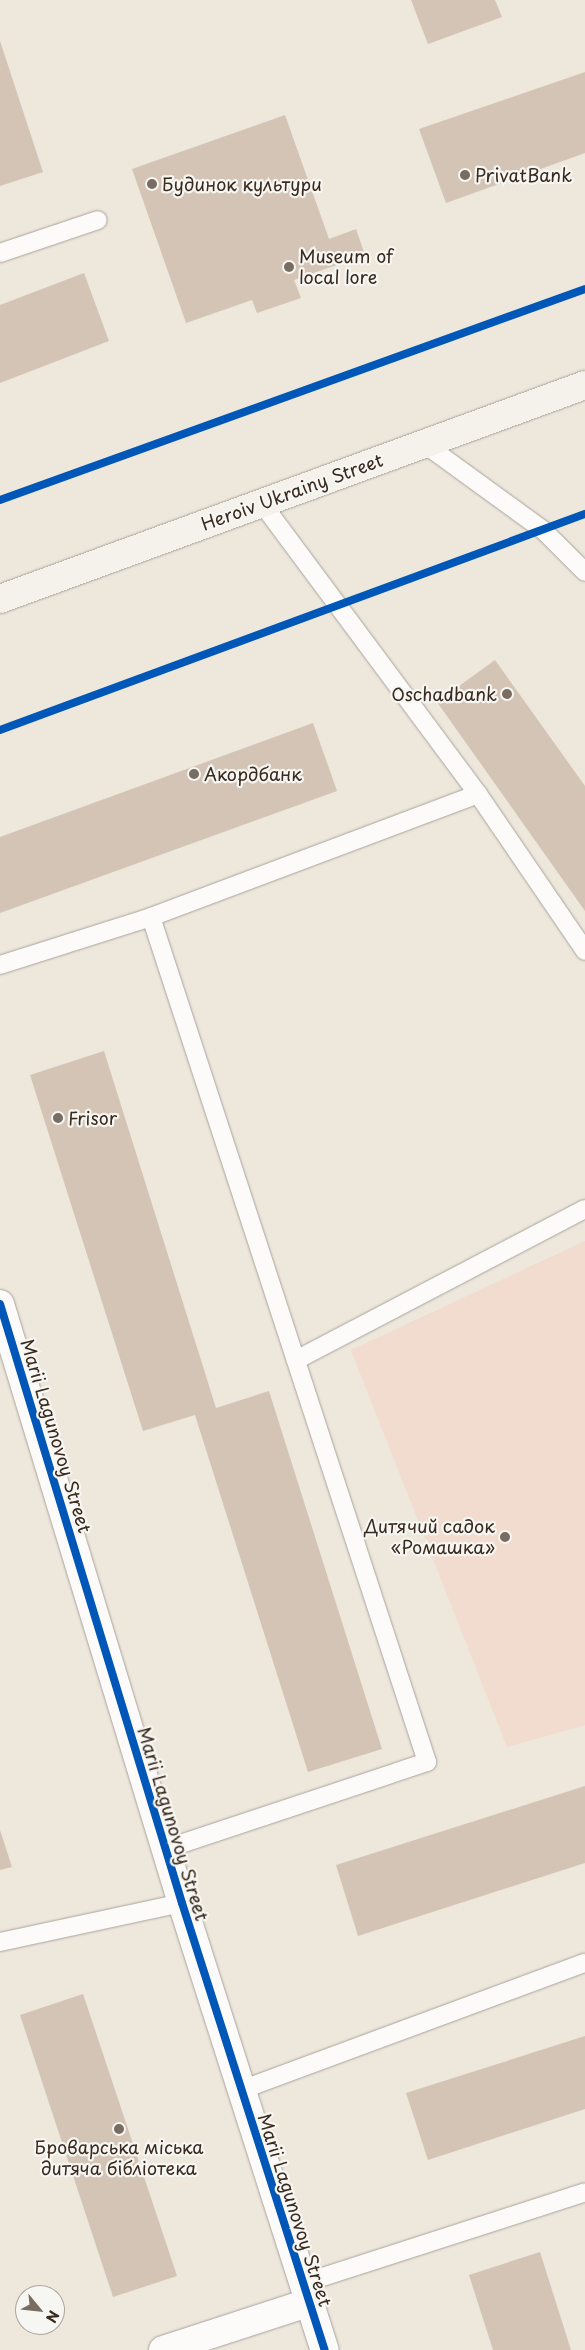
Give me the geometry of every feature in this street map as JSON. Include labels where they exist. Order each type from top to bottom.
[{"type":"main road","name":"Heroiv Ukrainy Street","points":[[0,599],[261,502],[426,445],[585,385]]},
{"type":"street","name":"Marii Lagunovoy Street","points":[[0,1304],[165,1849],[325,2350]]},
{"type":"street","points":[[163,2350],[306,2293]]},
{"type":"lane","points":[[0,253],[98,220]]},
{"type":"lane","points":[[426,445],[543,530],[585,572]]},
{"type":"lane","points":[[261,502],[478,794],[585,951]]},
{"type":"lane","points":[[0,965],[151,917],[478,794]]},
{"type":"lane","points":[[151,917],[427,1762],[165,1849]]},
{"type":"lane","points":[[296,1360],[585,1209]]},
{"type":"lane","points":[[0,1942],[182,1903]]},
{"type":"lane","points":[[241,2090],[585,1963]]},
{"type":"lane","points":[[306,2293],[584,2195]]},
{"type":"shaded area","name":"Дитячий садок «Ромашка»","points":[[585,1241],[585,1725],[507,1747],[351,1350]]},
{"type":"building","points":[[411,0],[495,0],[502,17],[428,44]]},
{"type":"building","points":[[0,41],[43,172],[0,186]]},
{"type":"building","points":[[585,72],[585,153],[446,203],[419,129]]},
{"type":"building","points":[[285,115],[329,239],[356,229],[365,255],[294,280],[301,298],[257,313],[252,300],[186,323],[132,169]]},
{"type":"building","points":[[84,273],[109,341],[0,383],[0,305]]},
{"type":"building","points":[[495,660],[585,786],[585,911],[437,702]]},
{"type":"building","points":[[313,723],[337,791],[0,913],[0,837]]},
{"type":"building","points":[[104,1051],[216,1408],[269,1391],[382,1749],[308,1772],[195,1415],[143,1431],[30,1075]]},
{"type":"building","points":[[585,1786],[585,1863],[358,1936],[336,1865]]},
{"type":"building","points":[[0,1830],[12,1867],[0,1870]]},
{"type":"building","points":[[83,1994],[177,2276],[113,2297],[20,2015]]},
{"type":"building","points":[[585,2036],[585,2109],[428,2160],[406,2093]]},
{"type":"building","points":[[540,2252],[571,2350],[493,2350],[469,2275]]},
{"type":"cycle path","points":[[0,500],[585,289]]},
{"type":"cycle path","points":[[0,730],[585,514]]},
{"type":"cycle path","points":[[0,1304],[182,1903],[325,2350]]},
{"type":"place","name":"PrivatBank","points":[[465,175]]},
{"type":"place","name":"Будинок культури","points":[[152,184]]},
{"type":"place","name":"Museum of local lore","points":[[289,267]]},
{"type":"place","name":"Oschadbank","points":[[507,694]]},
{"type":"place","name":"Акордбанк","points":[[194,774]]},
{"type":"place","name":"Frisor","points":[[58,1118]]},
{"type":"place","name":"Дитячий садок «Ромашка»","points":[[505,1537]]},
{"type":"place","name":"Броварська міська дитяча бібліотека","points":[[119,2129]]}]
